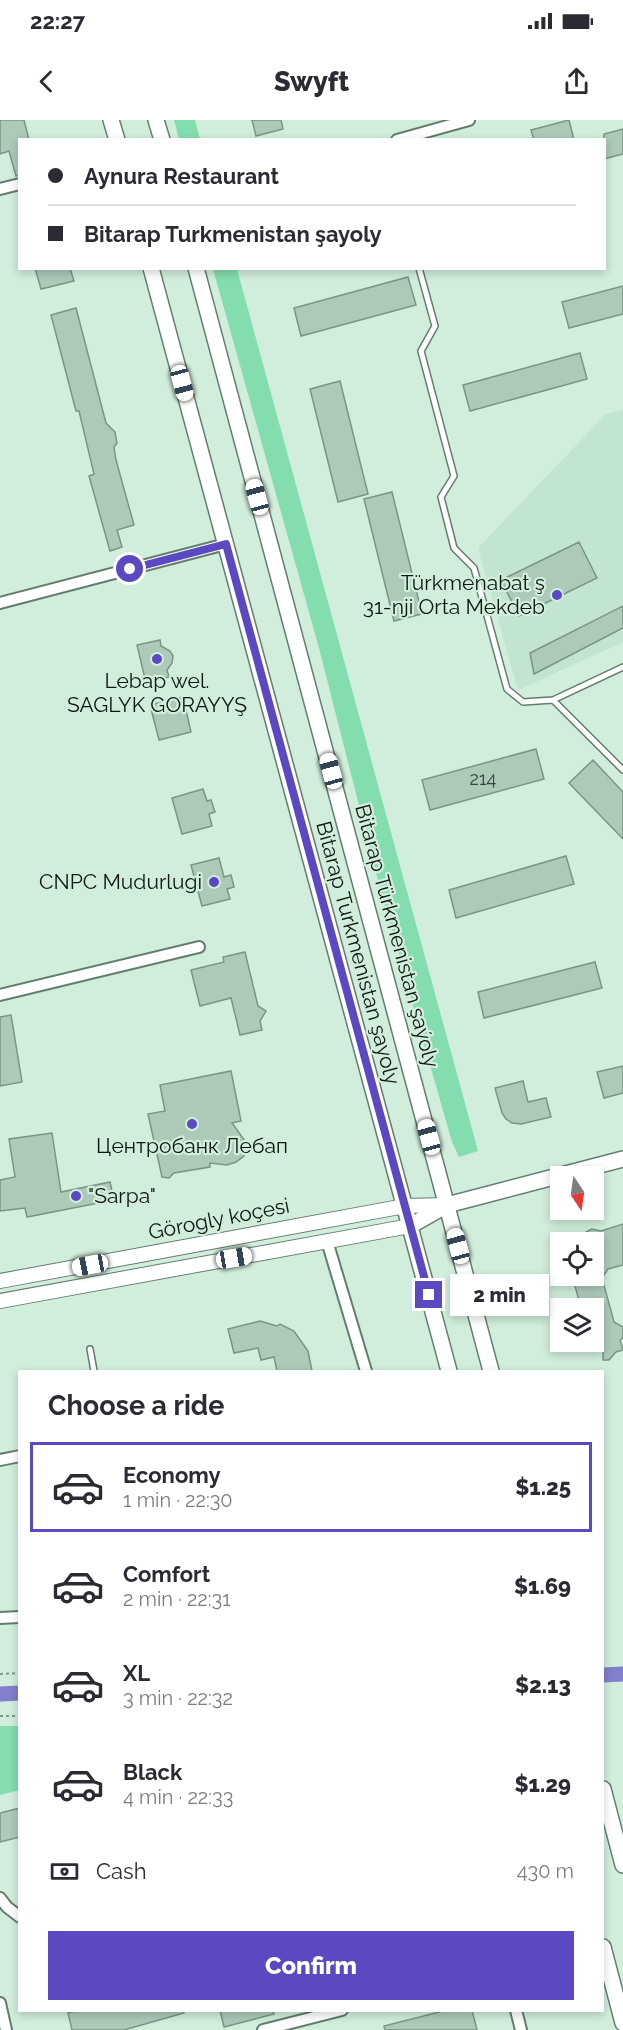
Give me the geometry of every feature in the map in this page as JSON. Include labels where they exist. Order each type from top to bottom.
[{"type":"main road","points":[[111,120],[116,138]]},
{"type":"main road","points":[[156,120],[161,138]]},
{"type":"main road","name":"Bitarap Turkmenistan şayoly","points":[[152,270],[449,1370]]},
{"type":"main road","name":"Bitarap Türkmenistan şaýoly","points":[[197,270],[491,1370]]},
{"type":"main road","name":"Görogly koçesi","points":[[410,1226],[447,1205],[623,1159]]},
{"type":"main road","points":[[604,1793],[623,1865]]},
{"type":"main road","points":[[604,1951],[623,2023]]},
{"type":"street","points":[[404,138],[469,120]]},
{"type":"street","points":[[0,189],[18,184]]},
{"type":"street","points":[[0,603],[226,544]]},
{"type":"street","points":[[0,995],[199,947]]},
{"type":"street","name":"Görogly koçesi","points":[[0,1281],[405,1206],[447,1205]]},
{"type":"street","name":"Görogly koçesi","points":[[0,1301],[410,1226]]},
{"type":"street","points":[[327,1241],[366,1370]]},
{"type":"street","points":[[0,1460],[18,1456]]},
{"type":"street","points":[[0,1618],[18,1617]]},
{"type":"street","points":[[0,1898],[18,1915]]},
{"type":"street","points":[[0,2003],[6,2030]]},
{"type":"street","points":[[263,2030],[334,2012]]},
{"type":"street","points":[[516,2012],[521,2030]]},
{"type":"lane","points":[[420,270],[435,326],[421,351],[454,476],[441,497],[454,548],[474,568],[507,688],[523,702],[552,700],[623,667]]},
{"type":"lane","points":[[552,700],[623,770]]},
{"type":"lane","points":[[90,1349],[94,1370]]},
{"type":"path","points":[[0,1674],[18,1673]]},
{"type":"path","points":[[0,1716],[18,1716]]},
{"type":"shaded area","name":"Türkmenabat ş 31-nji Orta Mekdeb","points":[[623,410],[623,642],[518,690],[478,548],[606,414]]},
{"type":"green space","points":[[174,120],[195,120],[200,138],[179,138]]},
{"type":"green space","points":[[213,270],[237,270],[478,1151],[459,1157],[452,1142],[383,900],[319,648]]},
{"type":"green space","points":[[0,1726],[18,1726],[18,1790],[0,1795]]},
{"type":"building","points":[[0,120],[24,120],[28,138],[18,138],[18,176],[16,176],[9,151],[0,154]]},
{"type":"building","points":[[252,120],[281,120],[283,129],[256,136]]},
{"type":"building","points":[[569,120],[574,138],[533,138],[531,130]]},
{"type":"building","points":[[623,129],[623,154],[606,158],[604,134]]},
{"type":"building","points":[[36,270],[71,270],[74,281],[41,289]]},
{"type":"building","points":[[408,277],[416,305],[301,336],[294,308]]},
{"type":"building","points":[[623,286],[623,314],[569,328],[562,302]]},
{"type":"building","points":[[76,308],[106,423],[115,432],[116,460],[134,525],[117,530],[122,547],[110,551],[89,476],[94,474],[79,411],[76,411],[51,315]]},
{"type":"building","points":[[580,353],[587,379],[470,411],[463,385]]},
{"type":"building","points":[[340,381],[368,494],[338,502],[310,389]]},
{"type":"building","points":[[392,492],[422,614],[394,621],[364,499]]},
{"type":"building","points":[[579,542],[597,578],[519,616],[501,580]]},
{"type":"building","points":[[623,606],[623,628],[534,674],[530,653]]},
{"type":"building","name":"Lebap wel. SAGLYK GORAYYŞ","points":[[160,640],[161,646],[170,651],[173,656],[172,663],[167,670],[169,677],[146,683],[137,645]]},
{"type":"building","points":[[183,697],[191,732],[159,740],[150,705]]},
{"type":"building","points":[[536,749],[544,779],[430,810],[422,780]]},
{"type":"building","points":[[593,760],[623,792],[623,839],[569,783]]},
{"type":"building","points":[[203,789],[207,801],[211,800],[215,812],[209,814],[212,826],[182,834],[172,798]]},
{"type":"building","points":[[566,856],[574,884],[456,918],[449,890]]},
{"type":"building","name":"CNPC Mudurlugi","points":[[219,858],[224,877],[231,875],[234,887],[227,889],[230,899],[202,906],[191,865]]},
{"type":"building","points":[[245,952],[258,1006],[266,1011],[260,1021],[262,1030],[240,1035],[231,998],[200,1006],[191,970],[224,962],[223,957]]},
{"type":"building","points":[[595,962],[602,988],[484,1018],[478,992]]},
{"type":"building","points":[[11,1015],[22,1082],[0,1086],[0,1017]]},
{"type":"building","points":[[623,1066],[623,1093],[604,1098],[597,1072]]},
{"type":"building","name":"Центробанк Лебап","points":[[231,1071],[241,1121],[232,1123],[245,1141],[244,1156],[227,1165],[210,1163],[210,1167],[174,1173],[169,1178],[162,1177],[148,1114],[165,1111],[160,1085]]},
{"type":"building","points":[[523,1081],[528,1102],[546,1098],[551,1117],[521,1124],[512,1123],[506,1119],[495,1088]]},
{"type":"building","points":[[52,1133],[61,1192],[110,1182],[114,1200],[27,1217],[25,1208],[0,1211],[0,1180],[15,1177],[9,1139]]},
{"type":"building","points":[[623,1224],[623,1265],[608,1269],[604,1275],[604,1232],[586,1232],[592,1229],[601,1231]]},
{"type":"building","points":[[604,1285],[614,1322],[623,1327],[623,1338],[620,1340],[623,1350],[616,1352],[609,1360],[603,1360],[604,1298],[578,1298],[575,1286]]},
{"type":"building","points":[[260,1321],[277,1326],[280,1324],[294,1331],[308,1351],[312,1370],[277,1370],[274,1357],[261,1360],[258,1348],[234,1353],[228,1329]]},
{"type":"building","points":[[18,1808],[18,1838],[0,1842],[0,1813]]},
{"type":"building","points":[[184,2012],[124,2030],[72,2030],[68,2013]]},
{"type":"building","points":[[220,2012],[274,2012],[274,2014],[224,2027]]},
{"type":"building","points":[[439,2012],[472,2012],[477,2030],[385,2030],[384,2026]]},
{"type":"waterway","points":[[604,1675],[623,1674]]},
{"type":"waterway","points":[[0,1694],[18,1693]]},
{"type":"place","name":"Türkmenabat ş 31-nji Orta Mekdeb","points":[[557,595]]},
{"type":"place","name":"Lebap wel. SAGLYK GORAYYŞ","points":[[157,659]]},
{"type":"place","name":"CNPC Mudurlugi","points":[[214,882]]},
{"type":"place","name":"Центробанк Лебап","points":[[192,1124]]},
{"type":"place","name":"\"Sarpa\"","points":[[76,1196]]},
{"type":"route","points":[[130,569],[226,544],[429,1295]]}]
